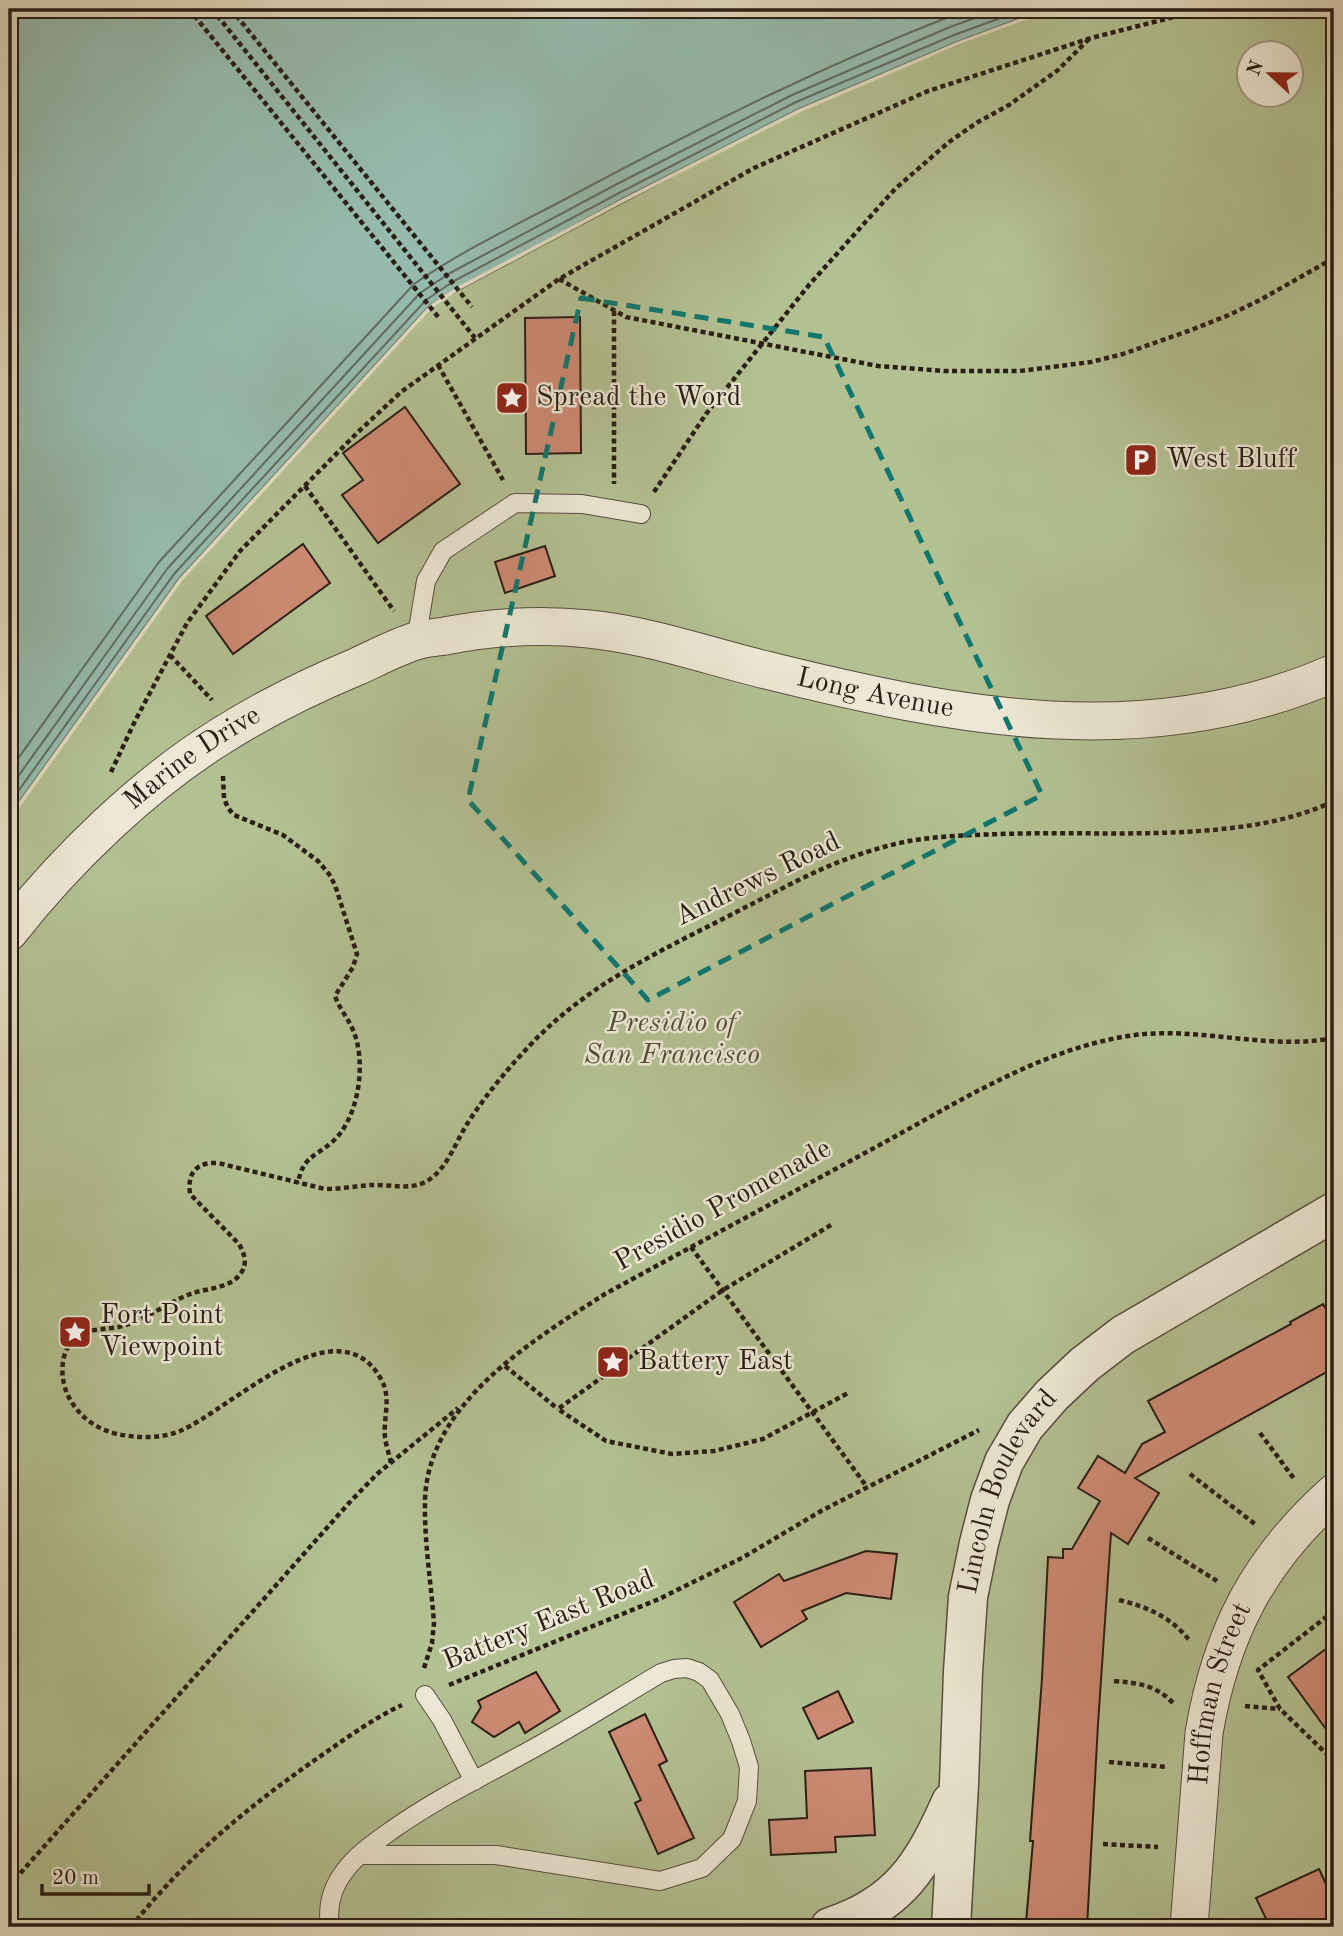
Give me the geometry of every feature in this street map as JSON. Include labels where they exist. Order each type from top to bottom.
[{"type":"street","name":"Long Avenue","points":[[416,641],[506,629],[592,629],[624,634],[889,699],[1007,718],[1057,721],[1155,719],[1207,711],[1260,700],[1334,673]]},
{"type":"street","name":"Marine Drive","points":[[9,932],[59,873],[102,830],[179,765],[220,736],[319,682],[416,641]]},
{"type":"street","name":"Lincoln Boulevard","points":[[950,1927],[960,1784],[968,1597],[990,1500],[1004,1462],[1025,1426],[1052,1395],[1085,1364],[1123,1335],[1334,1212]]},
{"type":"street","name":"Hoffman Street","points":[[1189,1927],[1204,1733],[1209,1703],[1230,1633],[1269,1564],[1325,1501]]},
{"type":"street","points":[[830,1927],[867,1912],[908,1879],[940,1828],[960,1784]]},
{"type":"lane","points":[[416,641],[426,581],[443,551],[515,503],[582,504],[641,514]]},
{"type":"lane","points":[[330,1927],[330,1900],[335,1884],[345,1870],[359,1855],[408,1818],[674,1668],[699,1672],[710,1681],[730,1714],[749,1767],[747,1801],[732,1839],[702,1868],[660,1881],[496,1855],[359,1855]]},
{"type":"lane","points":[[425,1695],[442,1720],[474,1781]]},
{"type":"path","points":[[189,9],[439,318]]},
{"type":"path","points":[[212,9],[475,338]]},
{"type":"path","points":[[231,9],[472,307]]},
{"type":"path","points":[[102,830],[101,791],[187,623],[240,551],[401,392],[559,279],[754,168],[928,91],[1091,37],[1205,9]]},
{"type":"path","points":[[641,514],[699,424],[809,285],[862,225],[921,165],[949,142],[1051,76],[1091,37]]},
{"type":"path","points":[[559,279],[626,317],[878,366],[997,372],[1067,366],[1123,354],[1229,315],[1289,285],[1334,258]]},
{"type":"path","points":[[614,310],[615,510]]},
{"type":"path","points":[[438,365],[515,503]]},
{"type":"path","points":[[305,486],[416,641]]},
{"type":"path","points":[[170,655],[219,708]]},
{"type":"path","points":[[222,766],[224,798],[234,815],[283,835],[318,861],[329,874],[357,954],[353,967],[335,996],[354,1031],[359,1049],[360,1066],[355,1104],[339,1135],[305,1162],[298,1183]]},
{"type":"path","name":"Andrews Road","points":[[391,1463],[385,1436],[387,1399],[383,1382],[373,1366],[346,1351],[331,1351],[305,1358],[265,1378],[199,1421],[164,1436],[130,1436],[100,1428],[76,1410],[63,1385],[61,1373],[66,1351],[80,1334],[140,1320],[193,1293],[231,1283],[241,1274],[245,1265],[245,1254],[239,1244],[190,1194],[188,1183],[191,1173],[199,1166],[218,1164],[325,1189],[375,1185],[414,1187],[426,1182],[444,1165],[470,1119],[513,1063],[546,1029],[589,993],[648,957],[808,876],[843,860],[877,849],[943,837],[1152,833],[1229,828],[1294,816],[1334,801]]},
{"type":"path","name":"Presidio Promenade","points":[[420,1676],[426,1666],[434,1623],[425,1497],[432,1462],[443,1435],[462,1405],[486,1380],[553,1328],[594,1301],[691,1247],[992,1084],[1068,1051],[1129,1036],[1160,1033],[1282,1043],[1334,1038]]},
{"type":"path","points":[[558,1409],[723,1290],[831,1225]]},
{"type":"path","points":[[691,1247],[867,1487]]},
{"type":"path","points":[[504,1366],[558,1409],[606,1441],[672,1454],[714,1451],[763,1438],[848,1393]]},
{"type":"path","points":[[1329,1394],[1334,1402]]},
{"type":"path","points":[[9,1885],[349,1503],[377,1474],[462,1405]]},
{"type":"path","name":"Battery East Road","points":[[131,1927],[170,1882],[223,1830],[336,1745],[399,1707],[659,1599],[742,1558],[867,1487],[997,1421],[1025,1426]]},
{"type":"path","points":[[1260,1433],[1325,1501]]},
{"type":"path","points":[[1189,1474],[1283,1546]]},
{"type":"path","points":[[1148,1538],[1248,1600]]},
{"type":"path","points":[[1119,1600],[1154,1611],[1168,1619],[1182,1631],[1217,1674]]},
{"type":"path","points":[[1334,1611],[1258,1670],[1280,1709],[1334,1760]]},
{"type":"path","points":[[1114,1681],[1139,1683],[1158,1690],[1204,1733]]},
{"type":"path","points":[[399,1707],[406,1697]]},
{"type":"path","points":[[1109,1762],[1200,1770]]},
{"type":"path","points":[[1103,1844],[1194,1849]]},
{"type":"path","points":[[1098,1925],[1129,1927]]},
{"type":"highlighted area","points":[[581,298],[824,337],[1042,795],[648,1000],[468,800]]},
{"type":"green space","name":"Presidio of San Francisco","points":[[1045,9],[1334,9],[1334,1927],[9,1927],[9,816],[179,579],[430,305],[799,109]]},
{"type":"water","points":[[9,9],[1045,9],[957,42],[799,109],[624,198],[430,305],[179,579],[9,816]]},
{"type":"pier","points":[[1048,9],[1046,12],[958,45],[801,112],[626,201],[459,290],[432,308],[182,581],[9,819],[179,579],[430,305],[457,287],[624,198],[799,109],[957,42]]},
{"type":"building","points":[[580,317],[581,453],[526,454],[525,318]]},
{"type":"building","points":[[405,407],[460,484],[378,543],[342,495],[363,480],[343,453]]},
{"type":"building","points":[[303,544],[330,583],[233,654],[206,616]]},
{"type":"building","points":[[545,546],[555,576],[505,593],[495,562]]},
{"type":"building","points":[[1323,1304],[1334,1323],[1334,1368],[1135,1478],[1159,1493],[1128,1544],[1111,1533],[1087,1927],[1026,1923],[1048,1557],[1063,1558],[1063,1549],[1072,1549],[1100,1501],[1078,1488],[1098,1456],[1125,1473],[1142,1444],[1165,1432],[1148,1401]]},
{"type":"building","points":[[866,1551],[897,1554],[891,1599],[846,1593],[802,1611],[807,1619],[761,1647],[734,1602],[779,1574],[784,1581]]},
{"type":"building","points":[[1334,1643],[1334,1740],[1288,1677]]},
{"type":"building","points":[[536,1672],[560,1711],[525,1733],[519,1722],[494,1737],[472,1722],[481,1707],[478,1701]]},
{"type":"building","points":[[838,1691],[853,1722],[818,1739],[803,1708]]},
{"type":"building","points":[[645,1714],[667,1761],[659,1765],[694,1838],[658,1854],[635,1803],[641,1800],[609,1732]]},
{"type":"building","points":[[871,1768],[875,1835],[835,1837],[836,1852],[771,1855],[769,1820],[807,1818],[805,1771]]},
{"type":"building","points":[[1319,1869],[1334,1901],[1334,1927],[1270,1927],[1256,1898]]},
{"type":"place","name":"Spread the Word","points":[[512,398]]},
{"type":"place","name":"West Bluff","points":[[1141,460]]},
{"type":"place","name":"Fort Point Viewpoint","points":[[75,1332]]},
{"type":"place","name":"Battery East","points":[[613,1362]]}]
